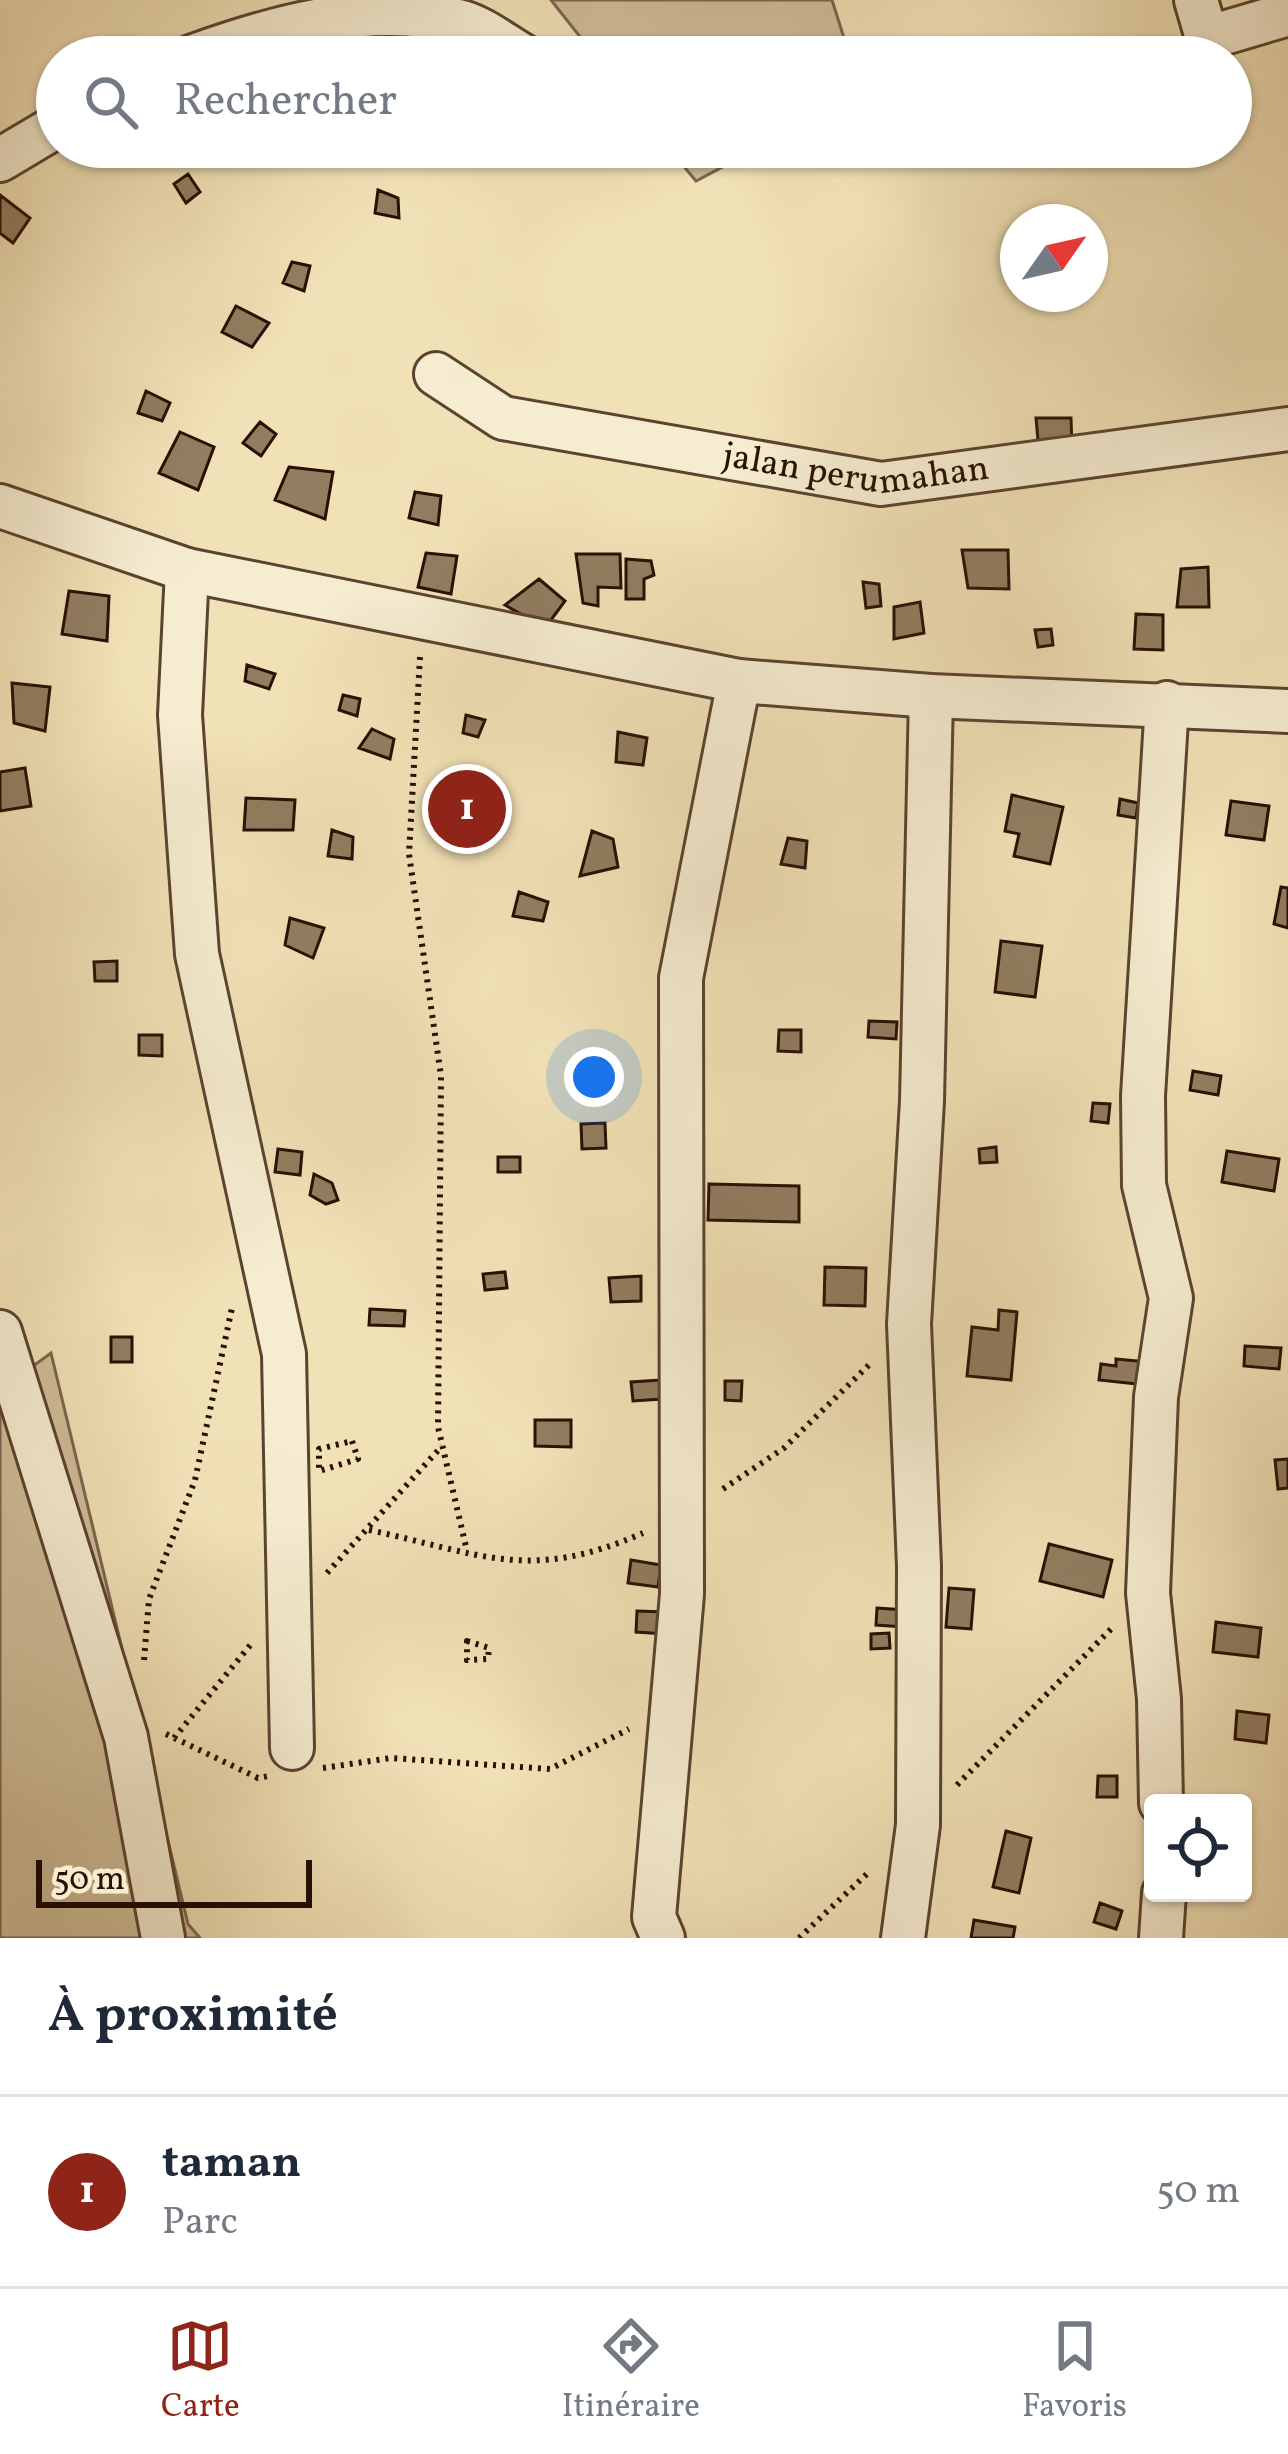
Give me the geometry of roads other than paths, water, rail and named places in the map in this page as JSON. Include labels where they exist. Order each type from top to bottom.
[{"type":"street","points":[[1196,0],[1206,36]]},
{"type":"street","points":[[1212,36],[1287,8]]},
{"type":"street","points":[[249,36],[271,28],[370,14],[463,22],[488,36]]},
{"type":"street","points":[[0,160],[36,139]]},
{"type":"street","name":"jalan perumahan","points":[[436,374],[503,418],[881,484],[1288,429]]},
{"type":"street","points":[[0,506],[187,570],[739,681],[931,696],[1288,712]]},
{"type":"street","points":[[187,570],[180,715],[197,954],[284,1354],[292,1765]]},
{"type":"street","points":[[663,1938],[654,1916],[675,1706],[684,1343],[681,977],[739,681]]},
{"type":"street","points":[[904,1938],[917,1825],[920,1566],[909,1324],[922,1101],[931,696]]},
{"type":"street","points":[[1161,1794],[1159,1699],[1148,1593],[1156,1397],[1171,1298],[1144,1185],[1143,1096],[1167,703]]},
{"type":"street","points":[[0,1332],[127,1737],[163,1938]]},
{"type":"street","points":[[1161,1938],[1163,1902]]},
{"type":"place","name":"taman","points":[[467,809]]}]
